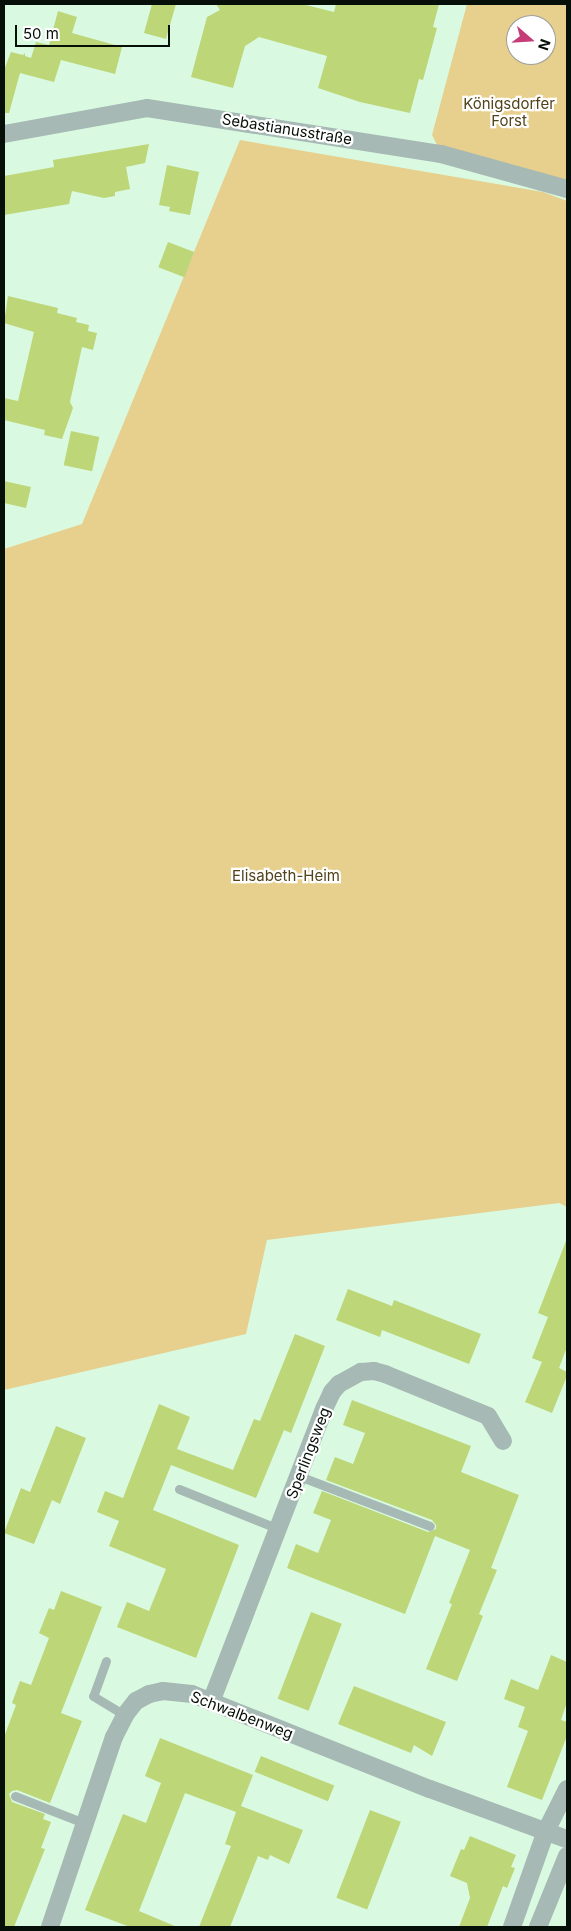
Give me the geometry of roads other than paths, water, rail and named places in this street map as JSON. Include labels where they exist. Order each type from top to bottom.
[{"type":"street","name":"Sebastianusstraße","points":[[4,134],[147,108],[441,154],[567,189]]},
{"type":"street","name":"Sperlingsweg","points":[[211,1702],[332,1392],[349,1377],[361,1372],[385,1374],[488,1416],[503,1441]]},
{"type":"street","name":"Schwalbenweg","points":[[50,1927],[114,1737],[125,1715],[136,1701],[150,1694],[163,1691],[192,1694],[430,1789],[567,1839]]},
{"type":"street","points":[[512,1927],[546,1831],[567,1789]]},
{"type":"street","points":[[538,1927],[567,1856]]},
{"type":"lane","points":[[299,1476],[430,1526]]},
{"type":"lane","points":[[178,1488],[279,1530]]},
{"type":"lane","points":[[106,1661],[93,1696],[125,1715]]},
{"type":"lane","points":[[15,1796],[84,1823]]},
{"type":"park label","name":"Königsdorfer Forst","points":[[509,112]]},
{"type":"park label","name":"Elisabeth-Heim","points":[[286,876]]}]
